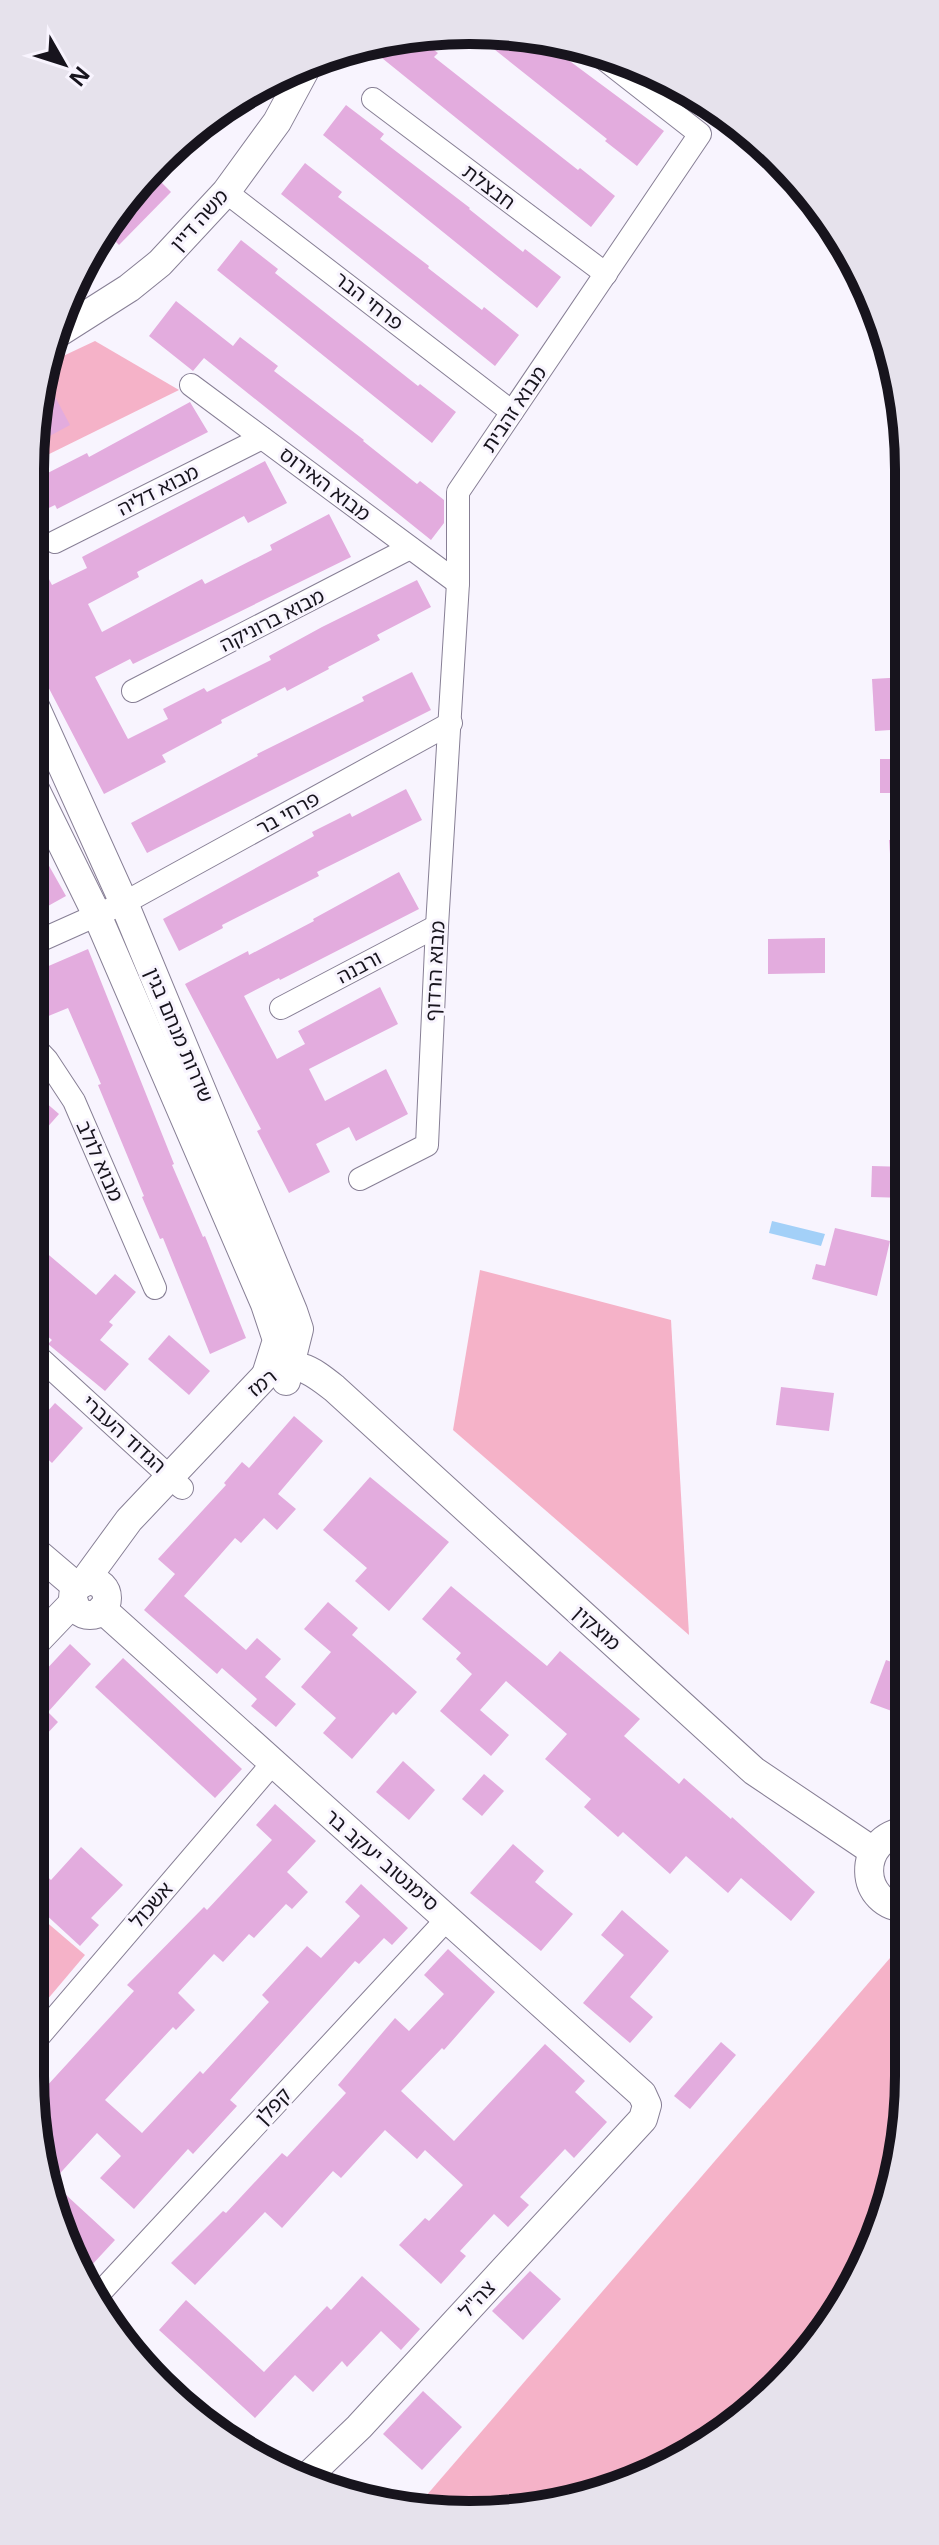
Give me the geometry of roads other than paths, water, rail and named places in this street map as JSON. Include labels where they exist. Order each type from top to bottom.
[{"type":"street","name":"מבוא זהבית","points":[[451,723],[458,583],[458,492],[700,134],[621,72]]},
{"type":"street","name":"משה דיין","points":[[69,326],[129,288],[160,263],[226,192],[277,122],[300,79]]},
{"type":"street","name":"חבצלת","points":[[373,99],[606,274]]},
{"type":"street","name":"פרחי הבר","points":[[226,192],[512,412]]},
{"type":"street","name":"מבוא האירוס","points":[[191,385],[458,583]]},
{"type":"street","name":"מבוא דליה","points":[[55,542],[262,438]]},
{"type":"street","name":"מבוא ברוניקה","points":[[133,691],[410,548]]},
{"type":"street","name":"פרחי בר","points":[[44,939],[124,903],[451,723]]},
{"type":"street","name":"מבוא הרדוף","points":[[360,1179],[427,1145],[437,926],[451,723]]},
{"type":"street","name":"שדרות מנחם בגין","points":[[44,726],[124,903],[293,1311],[299,1329],[281,1374]]},
{"type":"street","name":"שדרות מנחם בגין","points":[[44,807],[97,915],[274,1327],[281,1374]]},
{"type":"street","name":"ורבנה","points":[[281,1008],[437,926]]},
{"type":"street","name":"מבוא לולב","points":[[44,1057],[74,1101],[155,1288]]},
{"type":"street","name":"הגדוד העברי","points":[[44,1362],[176,1482]]},
{"type":"street","name":"רמז","points":[[44,1635],[88,1594],[148,1525],[176,1482],[276,1387],[281,1374],[334,1388]]},
{"type":"street","name":"מוצקין","points":[[334,1388],[754,1771],[873,1851]]},
{"type":"street","name":"סימנטוב יעקב בר","points":[[44,1558],[88,1594],[272,1764],[642,2094],[647,2105],[643,2119]]},
{"type":"street","name":"אשכול","points":[[44,2031],[272,1764]]},
{"type":"street","points":[[895,1833],[881,1841],[869,1861],[869,1877],[874,1890],[895,1906]]},
{"type":"street","name":"קפלן","points":[[102,2290],[448,1918]]},
{"type":"street","name":"צה\"ל","points":[[313,2471],[359,2427],[643,2119]]},
{"type":"water","points":[[772,1221],[825,1234],[821,1246],[769,1233]]}]
